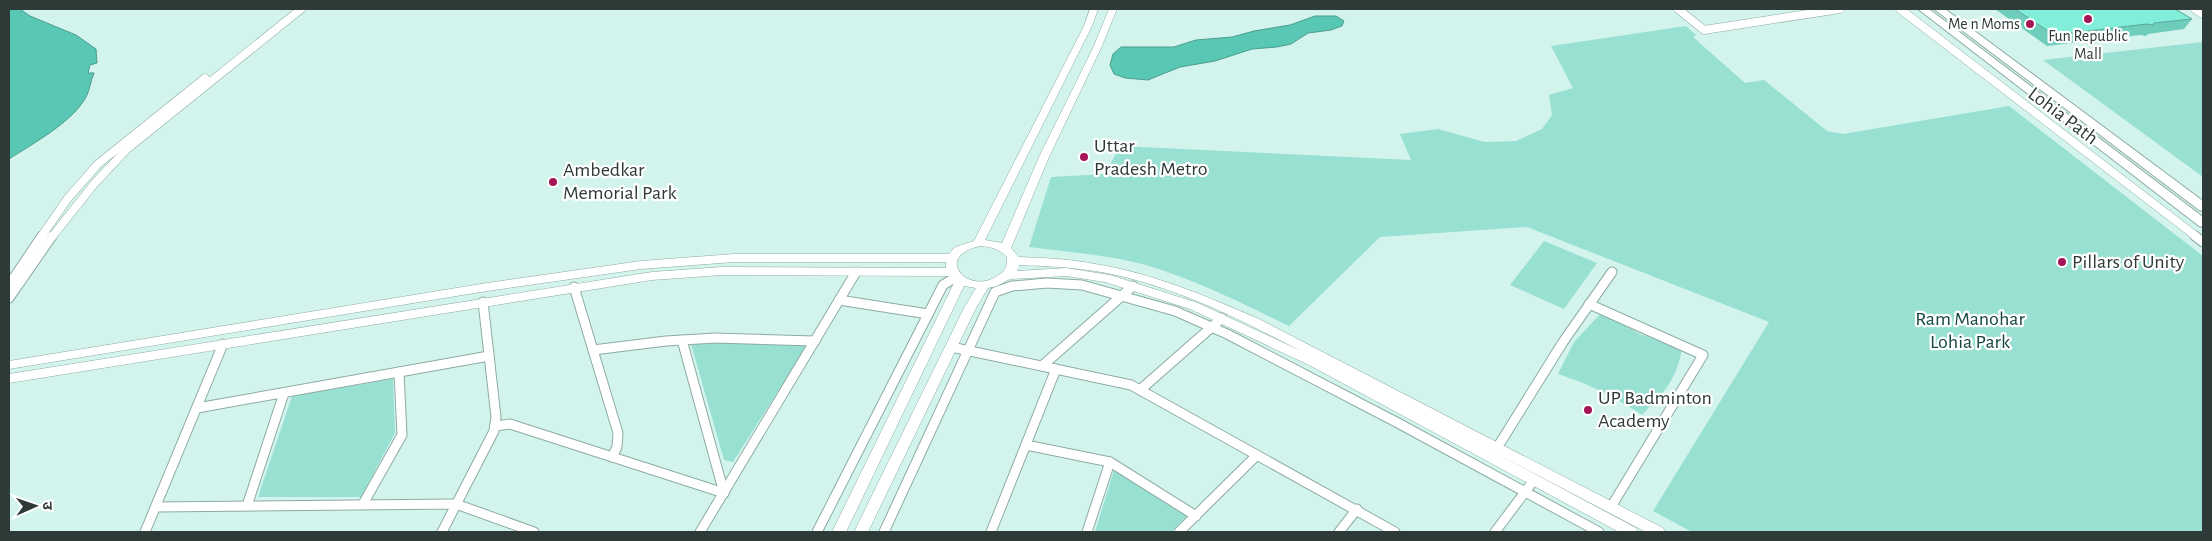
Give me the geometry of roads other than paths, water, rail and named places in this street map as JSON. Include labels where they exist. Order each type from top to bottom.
[{"type":"main road","name":"Lohia Path","points":[[1923,9],[2203,223]]},
{"type":"main road","name":"Lohia Path","points":[[1939,9],[2203,208]]},
{"type":"street","points":[[9,285],[68,198],[98,164],[293,9]]},
{"type":"street","points":[[9,298],[85,192],[106,169],[127,149],[301,9]]},
{"type":"street","points":[[978,243],[1088,26],[1094,9]]},
{"type":"street","points":[[1005,248],[1044,157],[1097,48],[1113,9]]},
{"type":"street","points":[[1678,9],[1704,30],[1840,9]]},
{"type":"street","points":[[1900,9],[2203,242]]},
{"type":"street","points":[[2195,9],[2203,14]]},
{"type":"street","points":[[9,379],[652,276],[695,272],[856,272],[956,276],[984,285],[1001,280],[1008,275],[1013,268],[1013,256],[1005,248],[993,243],[978,243],[962,248],[952,258],[950,265],[956,276]]},
{"type":"street","points":[[9,364],[486,287],[651,264],[734,258],[952,258]]},
{"type":"street","points":[[1014,261],[1071,263],[1112,270],[1206,300],[1255,322],[1658,532]]},
{"type":"street","points":[[700,532],[856,272]]},
{"type":"street","points":[[1008,275],[1066,272],[1106,278],[1194,306],[1313,362],[1631,532]]},
{"type":"street","points":[[1497,448],[1563,342],[1612,272]]},
{"type":"street","points":[[818,532],[943,286],[956,276]]},
{"type":"street","points":[[839,532],[956,276]]},
{"type":"street","points":[[884,532],[996,292],[1012,286],[1047,282],[1082,285],[1175,311],[1212,327],[1390,419],[1599,532]]},
{"type":"street","points":[[861,532],[951,347],[984,285]]},
{"type":"street","points":[[1042,366],[1133,286]]},
{"type":"street","points":[[574,287],[618,433],[617,447],[612,457]]},
{"type":"street","points":[[839,300],[928,314]]},
{"type":"street","points":[[442,532],[495,426],[496,417],[483,302]]},
{"type":"street","points":[[1589,304],[1703,356],[1612,508]]},
{"type":"street","points":[[1140,390],[1222,318]]},
{"type":"street","points":[[593,350],[715,338],[815,341]]},
{"type":"street","points":[[682,340],[724,493]]},
{"type":"street","points":[[145,532],[223,344]]},
{"type":"street","points":[[951,347],[1131,385],[1396,532]]},
{"type":"street","points":[[196,408],[489,356]]},
{"type":"street","points":[[991,532],[1056,369]]},
{"type":"street","points":[[363,504],[402,435],[400,372]]},
{"type":"street","points":[[247,506],[284,393]]},
{"type":"street","points":[[495,426],[510,424],[724,493]]},
{"type":"street","points":[[1026,445],[1110,462],[1196,516]]},
{"type":"street","points":[[1179,532],[1257,455]]},
{"type":"street","points":[[1087,532],[1110,462]]},
{"type":"street","points":[[1495,532],[1534,480]]},
{"type":"street","points":[[156,507],[456,504],[534,532]]},
{"type":"street","points":[[1339,532],[1357,509]]},
{"type":"place","name":"Fun Republic Mall","points":[[2088,19]]},
{"type":"place","name":"Me n Moms","points":[[2030,24]]},
{"type":"place","name":"Uttar Pradesh Metro","points":[[1084,157]]},
{"type":"place","name":"Ambedkar Memorial Park","points":[[553,182]]},
{"type":"place","name":"Pillars of Unity","points":[[2062,262]]},
{"type":"place","name":"UP Badminton Academy","points":[[1588,410]]},
{"type":"park label","name":"Ram Manohar Lohia Park","points":[[1970,330]]}]
